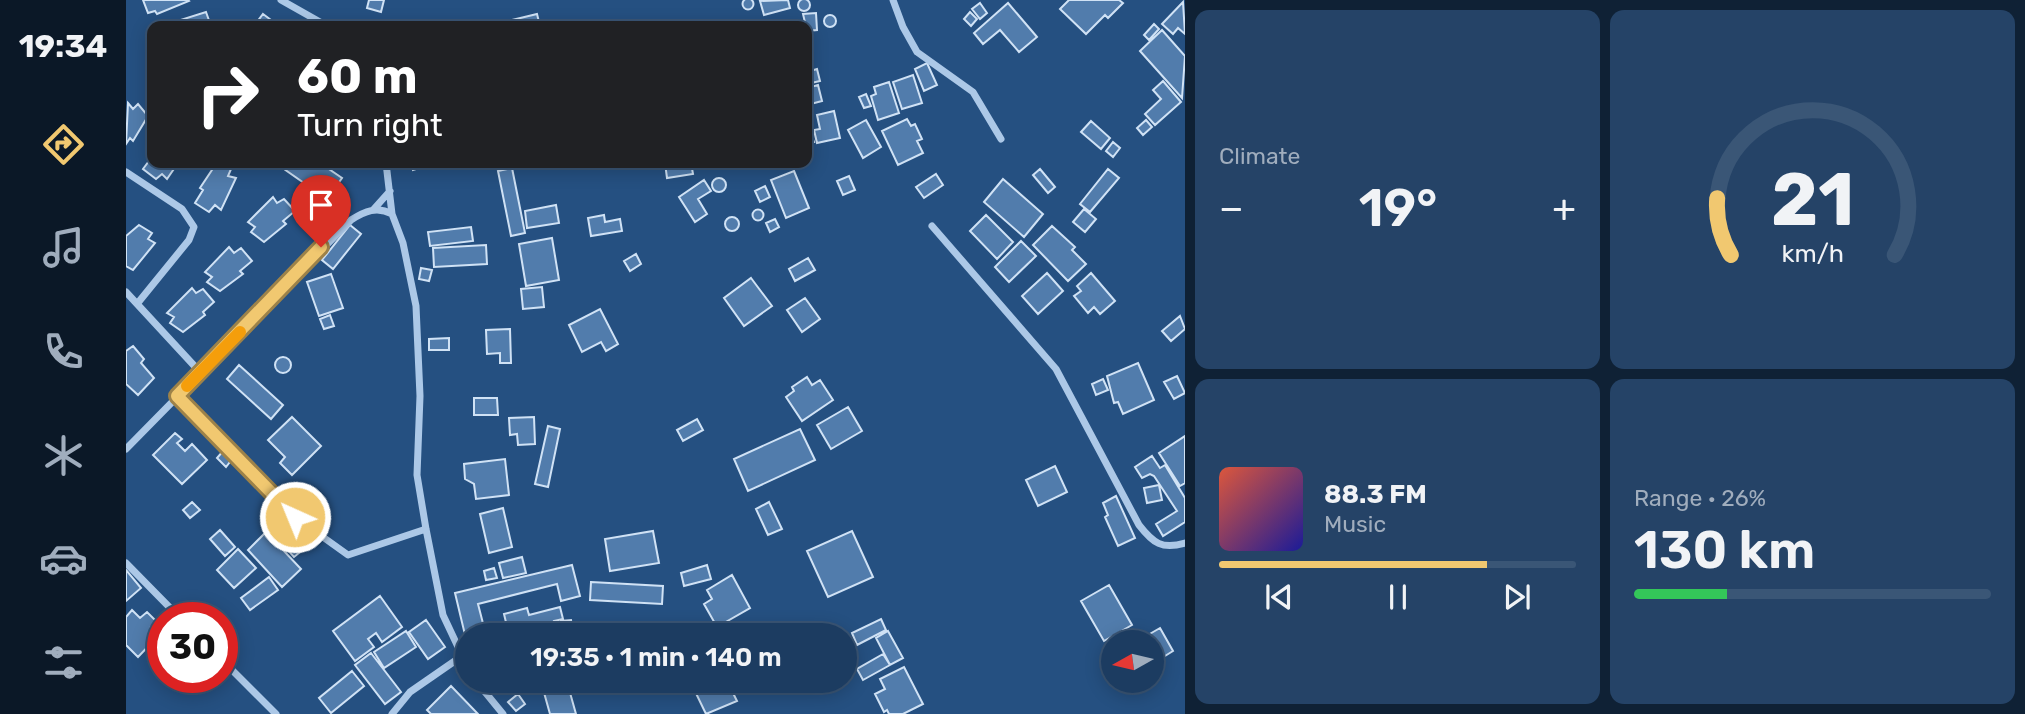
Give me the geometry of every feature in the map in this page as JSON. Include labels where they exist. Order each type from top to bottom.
[{"type":"street","points":[[281,0],[318,21]]},
{"type":"street","points":[[893,0],[903,27],[918,52],[973,92],[1001,139]]},
{"type":"street","points":[[387,168],[392,214],[402,243],[416,306],[420,396],[417,475],[443,615],[455,641]]},
{"type":"street","points":[[126,172],[182,209],[194,227],[189,240],[137,304]]},
{"type":"street","points":[[373,210],[390,191]]},
{"type":"street","points":[[126,449],[321,247],[351,220],[365,211],[384,210],[392,214]]},
{"type":"street","points":[[932,226],[1056,369],[1139,524],[1153,543],[1169,548],[1185,543]]},
{"type":"street","points":[[126,292],[200,372]]},
{"type":"street","points":[[177,396],[295,517],[348,555],[426,529]]},
{"type":"street","points":[[126,563],[164,602]]},
{"type":"street","points":[[392,714],[410,692],[455,661]]},
{"type":"street","points":[[238,676],[276,714]]},
{"type":"street","points":[[486,693],[503,714]]},
{"type":"building","points":[[804,-1],[810,5],[804,11],[798,5]]},
{"type":"building","points":[[143,0],[189,1],[157,14],[155,11],[148,13]]},
{"type":"building","points":[[369,0],[384,0],[381,12],[367,8]]},
{"type":"building","points":[[744,0],[752,0],[752,8],[744,8]]},
{"type":"building","points":[[788,0],[790,8],[764,15],[760,1]]},
{"type":"building","points":[[1069,0],[1119,0],[1123,3],[1108,18],[1105,15],[1086,34],[1060,9]]},
{"type":"building","points":[[1183,2],[1185,34],[1178,28],[1173,34],[1162,24]]},
{"type":"building","points":[[980,3],[987,13],[980,19],[972,9]]},
{"type":"building","points":[[1008,3],[1037,37],[1019,52],[1000,30],[983,44],[974,33]]},
{"type":"building","points":[[206,12],[209,21],[177,21]]},
{"type":"building","points":[[970,12],[977,19],[971,26],[964,19]]},
{"type":"building","points":[[816,13],[817,30],[812,30],[812,21],[805,21],[803,14]]},
{"type":"building","points":[[263,14],[272,21],[258,21]]},
{"type":"building","points":[[537,14],[539,21],[512,21]]},
{"type":"building","points":[[825,16],[835,16],[835,26],[825,26]]},
{"type":"building","points":[[1154,24],[1159,29],[1149,40],[1144,35]]},
{"type":"building","points":[[1162,30],[1185,56],[1182,98],[1140,51]]},
{"type":"building","points":[[927,63],[937,85],[924,91],[915,69]]},
{"type":"building","points":[[817,69],[820,81],[812,83],[812,70]]},
{"type":"building","points":[[913,75],[922,103],[902,109],[893,82]]},
{"type":"building","points":[[1163,81],[1181,102],[1155,125],[1145,114],[1161,99],[1153,90]]},
{"type":"building","points":[[889,82],[899,113],[878,120],[871,96],[876,94],[874,87]]},
{"type":"building","points":[[818,85],[822,101],[812,104],[812,87]]},
{"type":"building","points":[[866,94],[871,106],[864,108],[859,97]]},
{"type":"building","points":[[128,103],[133,109],[138,104],[147,118],[133,141],[130,138],[126,144]]},
{"type":"building","points":[[834,111],[840,138],[817,143],[814,130],[820,129],[817,115]]},
{"type":"building","points":[[907,119],[911,126],[915,124],[922,139],[917,141],[923,153],[898,165],[882,131]]},
{"type":"building","points":[[866,120],[881,147],[863,158],[848,130]]},
{"type":"building","points":[[1146,120],[1152,127],[1143,135],[1137,128]]},
{"type":"building","points":[[1091,121],[1110,138],[1101,149],[1081,132]]},
{"type":"building","points":[[1113,142],[1120,148],[1113,157],[1106,151]]},
{"type":"building","points":[[147,164],[147,168],[175,168],[167,179],[162,174],[156,179],[143,169]]},
{"type":"building","points":[[213,168],[231,169],[228,176],[236,178],[221,210],[215,205],[209,212],[195,203],[203,190],[200,188]]},
{"type":"building","points":[[327,168],[342,178],[327,199],[284,169]]},
{"type":"building","points":[[512,168],[525,233],[511,236],[498,171]]},
{"type":"building","points":[[666,168],[692,168],[693,174],[667,178]]},
{"type":"building","points":[[1040,169],[1055,187],[1048,193],[1033,175]]},
{"type":"building","points":[[1108,169],[1119,178],[1090,212],[1080,204]]},
{"type":"building","points":[[794,171],[809,208],[786,218],[771,180]]},
{"type":"building","points":[[936,174],[943,185],[924,198],[916,187]]},
{"type":"building","points":[[849,176],[855,190],[843,195],[837,181]]},
{"type":"building","points":[[719,178],[724,180],[724,190],[719,192],[714,190],[712,185],[714,180]]},
{"type":"building","points":[[1003,179],[1043,214],[1024,237],[984,202]]},
{"type":"building","points":[[704,180],[711,191],[698,199],[707,214],[695,222],[679,197]]},
{"type":"building","points":[[765,186],[770,197],[760,202],[755,191]]},
{"type":"building","points":[[273,197],[277,203],[284,199],[295,211],[283,221],[286,224],[264,242],[251,232],[255,227],[248,222]]},
{"type":"building","points":[[556,205],[559,223],[527,228],[525,211]]},
{"type":"building","points":[[758,209],[764,215],[758,221],[752,215]]},
{"type":"building","points":[[1084,209],[1096,219],[1085,232],[1073,222]]},
{"type":"building","points":[[604,215],[605,222],[620,219],[622,231],[591,236],[588,218]]},
{"type":"building","points":[[986,215],[1013,242],[997,259],[970,231]]},
{"type":"building","points":[[732,217],[737,219],[737,229],[732,231],[727,229],[725,224],[727,219]]},
{"type":"building","points":[[775,219],[779,227],[770,232],[766,223]]},
{"type":"building","points":[[139,225],[152,233],[148,239],[155,243],[133,270],[126,266],[126,236]]},
{"type":"building","points":[[350,225],[361,234],[333,269],[322,260]]},
{"type":"building","points":[[1052,226],[1075,247],[1072,250],[1086,264],[1068,281],[1033,245]]},
{"type":"building","points":[[471,227],[473,241],[430,246],[428,232]]},
{"type":"building","points":[[552,238],[559,280],[526,286],[519,244]]},
{"type":"building","points":[[1021,241],[1036,256],[1009,282],[995,267]]},
{"type":"building","points":[[486,245],[487,264],[434,267],[433,248]]},
{"type":"building","points":[[229,247],[234,253],[241,248],[252,261],[240,271],[243,274],[220,291],[207,282],[212,277],[205,272]]},
{"type":"building","points":[[636,254],[641,264],[630,271],[624,261]]},
{"type":"building","points":[[808,258],[815,270],[795,281],[789,269]]},
{"type":"building","points":[[421,268],[432,270],[429,281],[419,279]]},
{"type":"building","points":[[1047,273],[1063,291],[1038,314],[1022,296]]},
{"type":"building","points":[[1091,273],[1115,301],[1100,314],[1094,307],[1088,313],[1074,296],[1081,291],[1077,286]]},
{"type":"building","points":[[331,274],[343,308],[319,316],[307,282]]},
{"type":"building","points":[[751,278],[772,306],[744,326],[724,298]]},
{"type":"building","points":[[542,287],[544,307],[523,309],[521,289]]},
{"type":"building","points":[[192,288],[196,293],[203,289],[214,302],[203,312],[205,315],[183,332],[170,323],[174,317],[167,313]]},
{"type":"building","points":[[805,298],[820,319],[802,332],[787,310]]},
{"type":"building","points":[[600,309],[618,344],[606,351],[601,342],[582,352],[569,325]]},
{"type":"building","points":[[330,315],[334,326],[324,329],[320,319]]},
{"type":"building","points":[[1180,316],[1185,329],[1171,341],[1162,331]]},
{"type":"building","points":[[510,329],[511,363],[500,363],[500,353],[487,354],[486,330]]},
{"type":"building","points":[[449,338],[449,350],[429,350],[429,339]]},
{"type":"building","points":[[133,346],[144,359],[141,363],[154,378],[138,395],[126,384],[126,351]]},
{"type":"building","points":[[283,357],[289,359],[289,371],[283,373],[277,371],[275,365],[277,359]]},
{"type":"building","points":[[1138,363],[1154,400],[1123,414],[1118,402],[1114,403],[1107,376]]},
{"type":"building","points":[[239,365],[283,405],[271,419],[227,379]]},
{"type":"building","points":[[1177,376],[1185,393],[1174,399],[1164,382]]},
{"type":"building","points":[[807,377],[812,385],[820,380],[833,400],[802,421],[786,397],[794,391],[792,387]]},
{"type":"building","points":[[1103,379],[1108,390],[1096,395],[1092,384]]},
{"type":"building","points":[[474,398],[497,398],[498,415],[474,415]]},
{"type":"building","points":[[848,407],[862,431],[831,449],[817,425]]},
{"type":"building","points":[[292,417],[321,446],[292,475],[280,463],[285,457],[268,440]]},
{"type":"building","points":[[534,417],[535,444],[518,445],[517,434],[510,435],[509,418]]},
{"type":"building","points":[[697,419],[703,430],[683,441],[677,430]]},
{"type":"building","points":[[548,426],[560,429],[548,487],[535,484]]},
{"type":"building","points":[[800,429],[815,460],[748,491],[734,459]]},
{"type":"building","points":[[175,433],[182,439],[177,443],[185,451],[192,444],[207,460],[182,484],[153,455]]},
{"type":"building","points":[[1185,436],[1185,483],[1180,486],[1159,453]]},
{"type":"building","points":[[224,450],[233,458],[226,467],[217,458]]},
{"type":"building","points":[[1152,456],[1160,468],[1165,465],[1185,498],[1185,522],[1163,536],[1156,524],[1177,511],[1154,476],[1150,474],[1142,478],[1135,467]]},
{"type":"building","points":[[505,459],[509,495],[476,499],[474,484],[465,479],[464,464]]},
{"type":"building","points":[[1055,466],[1067,492],[1038,506],[1026,480]]},
{"type":"building","points":[[1159,485],[1162,500],[1147,503],[1144,488]]},
{"type":"building","points":[[1116,496],[1135,538],[1118,546],[1105,517],[1108,515],[1103,503]]},
{"type":"building","points":[[192,502],[200,510],[190,518],[183,510]]},
{"type":"building","points":[[769,502],[782,529],[768,535],[756,509]]},
{"type":"building","points":[[503,508],[512,547],[489,553],[480,514]]},
{"type":"building","points":[[220,530],[235,547],[225,556],[210,539]]},
{"type":"building","points":[[653,531],[659,563],[610,571],[605,539]]},
{"type":"building","points":[[852,531],[873,577],[828,597],[807,551]]},
{"type":"building","points":[[266,532],[301,569],[282,587],[248,550]]},
{"type":"building","points":[[295,539],[304,549],[294,557],[286,548]]},
{"type":"building","points":[[238,549],[256,568],[234,588],[217,570]]},
{"type":"building","points":[[522,557],[526,573],[503,578],[499,563]]},
{"type":"building","points":[[572,565],[580,596],[561,601],[557,584],[478,604],[483,623],[462,623],[455,593]]},
{"type":"building","points":[[707,565],[711,579],[684,586],[681,573]]},
{"type":"building","points":[[494,568],[497,578],[486,580],[484,571]]},
{"type":"building","points":[[126,570],[141,588],[126,601]]},
{"type":"building","points":[[732,575],[750,608],[724,623],[715,623],[704,604],[712,599],[707,590]]},
{"type":"building","points":[[269,577],[278,590],[250,610],[241,598]]},
{"type":"building","points":[[591,582],[663,586],[662,604],[590,600]]},
{"type":"building","points":[[1109,585],[1132,625],[1123,630],[1101,630],[1101,636],[1081,601]]},
{"type":"building","points":[[380,596],[402,627],[382,642],[376,633],[368,639],[374,647],[355,661],[333,631]]},
{"type":"building","points":[[560,607],[563,619],[555,623],[506,623],[504,614],[527,608],[529,615]]},
{"type":"building","points":[[132,610],[140,618],[147,612],[147,648],[138,657],[126,645],[126,617]]},
{"type":"building","points":[[881,619],[886,630],[857,645],[857,631]]},
{"type":"building","points":[[426,620],[445,647],[428,659],[409,632]]},
{"type":"building","points":[[406,631],[416,647],[384,668],[374,652]]},
{"type":"building","points":[[888,631],[903,658],[890,665],[876,638]]},
{"type":"building","points":[[1164,635],[1173,651],[1164,657]]},
{"type":"building","points":[[371,653],[401,692],[385,704],[355,665]]},
{"type":"building","points":[[883,654],[890,665],[863,680],[857,669]]},
{"type":"building","points":[[904,667],[923,704],[903,714],[889,714],[887,710],[884,712],[875,694],[885,689],[880,679]]},
{"type":"building","points":[[352,671],[364,686],[331,713],[319,698]]},
{"type":"building","points":[[451,686],[478,714],[431,714],[427,710]]},
{"type":"building","points":[[544,693],[570,693],[576,714],[550,714]]},
{"type":"building","points":[[696,693],[733,693],[737,701],[706,714]]},
{"type":"building","points":[[518,694],[525,704],[516,711],[508,702]]},
{"type":"slow traffic","points":[[187,386],[240,332]]},
{"type":"route","points":[[295,517],[177,396],[321,247]]}]
